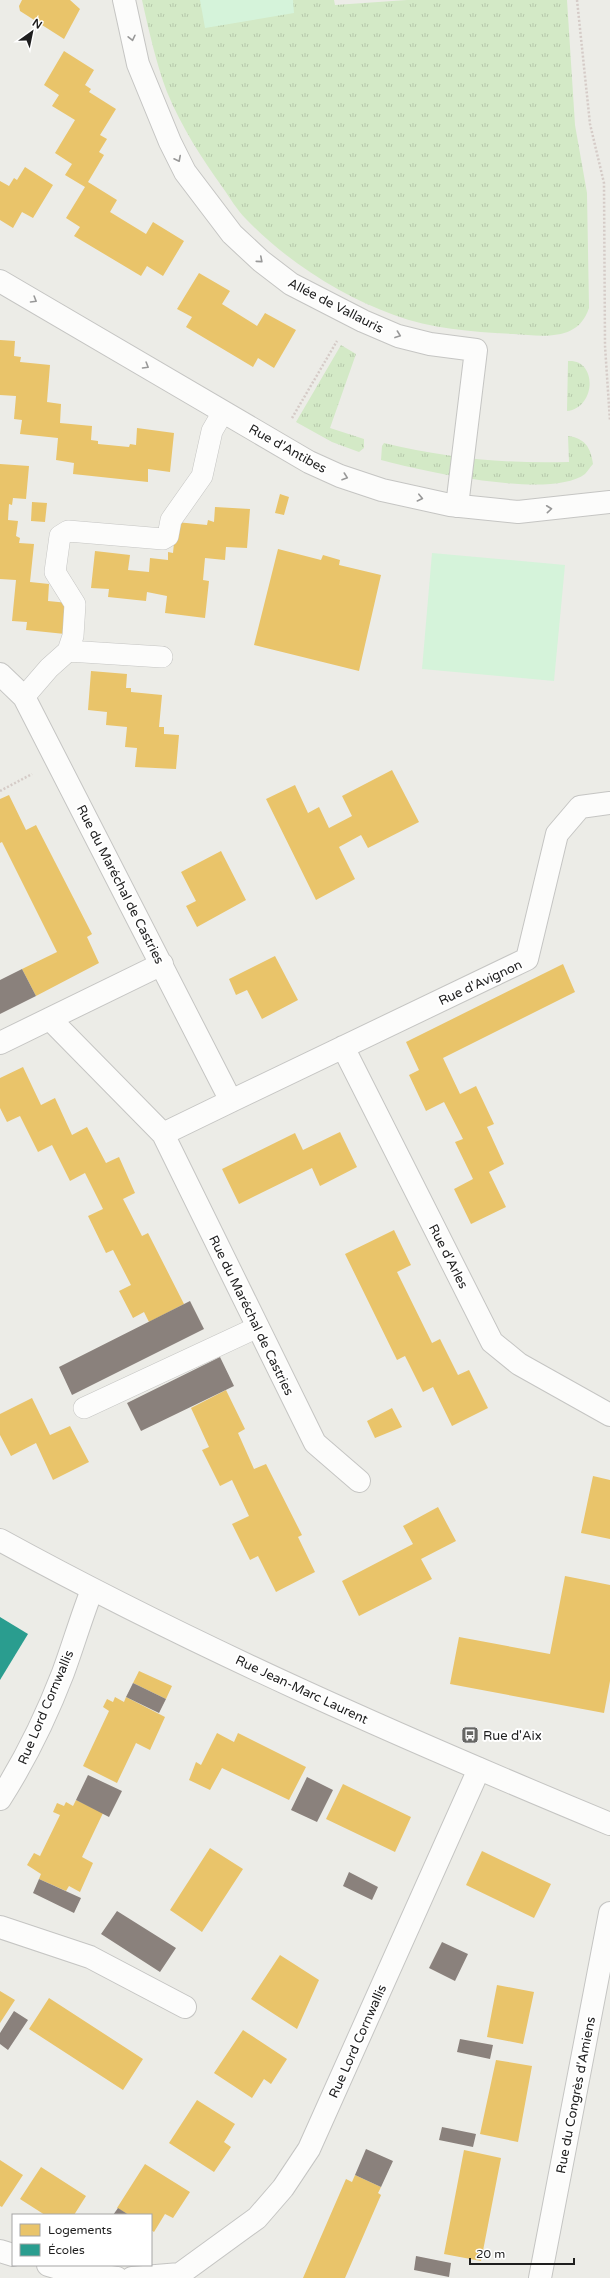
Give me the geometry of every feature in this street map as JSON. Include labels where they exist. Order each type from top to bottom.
[{"type":"street","name":"Allée de Vallauris","points":[[124,0],[138,64],[170,142],[185,172],[232,234],[261,261],[291,284],[353,315],[398,336],[430,344],[476,350],[458,506]]},
{"type":"street","name":"Rue d'Antibes","points":[[0,281],[277,444],[309,462],[340,476],[382,490],[458,506],[518,512],[610,502]]},
{"type":"street","name":"Rue du Maréchal de Castries","points":[[0,674],[24,697],[232,1101]]},
{"type":"street","name":"Rue d'Avignon","points":[[343,1047],[527,959],[557,834],[580,807],[610,803]]},
{"type":"street","points":[[0,1043],[51,1020],[162,964]]},
{"type":"street","name":"Rue du Maréchal de Castries","points":[[51,1020],[163,1134],[315,1443],[359,1481]]},
{"type":"street","points":[[163,1134],[343,1047]]},
{"type":"street","name":"Rue d'Arles","points":[[343,1047],[492,1342],[519,1364],[610,1414]]},
{"type":"street","name":"Rue Jean-Marc Laurent","points":[[0,1540],[92,1590],[302,1690],[479,1769],[610,1824]]},
{"type":"street","name":"Rue Lord Cornwallis","points":[[0,1799],[21,1767],[62,1674],[78,1624],[92,1590]]},
{"type":"street","name":"Rue Lord Cornwallis","points":[[132,2278],[182,2276],[257,2218],[283,2188],[309,2149],[479,1769]]},
{"type":"street","name":"Rue du Congrès d'Amiens","points":[[540,2278],[610,1913]]},
{"type":"street","points":[[0,1927],[90,1957],[184,2007]]},
{"type":"street","points":[[0,2251],[12,2255]]},
{"type":"street","points":[[52,2266],[69,2271],[117,2278]]},
{"type":"lane","points":[[24,697],[49,668],[68,651],[73,636],[75,604],[54,572],[60,536],[68,531],[163,539],[168,536],[171,520],[202,476],[212,431],[223,412]]},
{"type":"lane","points":[[68,651],[162,657]]},
{"type":"lane","points":[[84,1408],[258,1327]]},
{"type":"path","points":[[578,0],[590,124],[599,156],[604,183],[605,346],[610,421]]},
{"type":"path","points":[[277,444],[353,315]]},
{"type":"path","points":[[0,791],[57,761]]},
{"type":"green space","points":[[142,0],[334,0],[335,5],[407,0],[567,0],[575,125],[587,193],[589,308],[584,319],[577,327],[568,332],[547,336],[483,332],[438,327],[408,320],[354,298],[334,287],[296,262],[261,234],[243,215],[192,142],[167,92],[159,70]]},
{"type":"green space","points":[[200,0],[293,0],[294,13],[205,28]]},
{"type":"green space","points":[[341,345],[356,354],[330,428],[364,439],[364,448],[359,452],[332,442],[296,422]]},
{"type":"green space","points":[[568,361],[578,362],[585,368],[589,375],[590,384],[584,402],[577,408],[567,411]]},
{"type":"green space","points":[[568,436],[579,439],[586,445],[591,453],[593,464],[585,474],[568,481],[545,484],[516,484],[486,481],[381,460],[382,446],[384,443],[430,453],[476,459],[522,462],[569,462]]},
{"type":"green space","points":[[432,553],[565,565],[554,681],[422,669]]},
{"type":"building: Logements","points":[[22,0],[70,0],[80,9],[64,39],[20,11],[19,6]]},
{"type":"building: Logements","points":[[64,51],[94,70],[85,85],[91,89],[89,92],[116,109],[100,135],[107,139],[99,152],[104,155],[88,182],[117,200],[110,212],[146,234],[153,222],[184,241],[163,276],[147,266],[141,276],[74,236],[80,227],[66,218],[85,187],[65,175],[72,164],[55,153],[75,120],[52,106],[59,95],[44,85]]},
{"type":"building: Logements","points":[[25,167],[53,185],[33,218],[22,212],[13,228],[0,220],[0,181],[9,186],[14,178],[17,180]]},
{"type":"building: Logements","points":[[199,273],[230,291],[222,304],[257,326],[265,313],[296,330],[274,368],[258,358],[253,367],[186,327],[192,317],[177,309]]},
{"type":"building: Logements","points":[[0,340],[15,341],[14,356],[21,357],[20,362],[50,365],[47,402],[61,404],[60,423],[92,426],[91,440],[98,441],[98,444],[129,447],[130,444],[136,445],[137,428],[174,433],[170,472],[148,469],[148,482],[73,474],[74,463],[56,460],[58,438],[20,434],[22,420],[14,419],[16,396],[0,395]]},
{"type":"building: Logements","points":[[0,464],[29,466],[26,499],[13,498],[12,505],[9,504],[8,520],[18,521],[16,536],[20,538],[19,543],[34,544],[30,582],[49,584],[48,601],[68,603],[65,634],[26,630],[27,622],[12,621],[16,580],[0,579]]},
{"type":"building: Logements","points":[[280,494],[289,497],[284,515],[275,513]]},
{"type":"building: Logements","points":[[32,502],[47,503],[45,522],[31,521]]},
{"type":"building: Logements","points":[[215,507],[250,509],[247,548],[226,547],[225,560],[205,558],[203,580],[209,581],[205,618],[165,613],[167,596],[147,592],[146,601],[108,597],[109,589],[91,588],[95,551],[130,555],[128,570],[149,572],[150,558],[168,560],[168,552],[173,553],[176,522],[207,525],[208,520],[214,522]]},
{"type":"building: Logements","points":[[278,549],[321,560],[323,555],[340,560],[339,565],[381,575],[359,671],[254,645]]},
{"type":"building: Logements","points":[[91,671],[127,674],[126,688],[131,688],[131,692],[162,695],[159,727],[164,727],[164,734],[179,735],[176,769],[135,767],[137,748],[125,747],[127,727],[106,725],[107,712],[88,710]]},
{"type":"building: Logements","points":[[392,770],[419,822],[368,848],[361,835],[339,847],[355,879],[316,900],[266,799],[295,785],[308,813],[319,807],[329,828],[352,816],[342,796]]},
{"type":"building: Logements","points":[[9,795],[26,830],[36,825],[92,934],[87,937],[99,963],[36,996],[22,969],[57,952],[2,842],[0,843],[0,799]]},
{"type":"building: Logements","points":[[221,851],[246,900],[197,927],[186,906],[196,901],[181,872]]},
{"type":"building: Logements","points":[[275,956],[298,1000],[262,1019],[247,990],[236,995],[229,979]]},
{"type":"building: Logements","points":[[563,964],[575,992],[443,1058],[460,1094],[476,1086],[494,1124],[487,1127],[504,1164],[489,1172],[506,1207],[471,1224],[454,1189],[473,1179],[455,1142],[463,1139],[444,1102],[426,1111],[409,1075],[419,1070],[406,1042]]},
{"type":"building: Logements","points":[[23,1067],[41,1105],[55,1098],[72,1135],[87,1127],[106,1163],[119,1157],[135,1193],[123,1199],[142,1236],[148,1233],[184,1304],[149,1322],[144,1312],[133,1318],[119,1291],[131,1285],[113,1250],[106,1253],[88,1216],[103,1209],[85,1173],[70,1181],[52,1145],[38,1152],[20,1116],[7,1122],[0,1108],[0,1078]]},
{"type":"building: Logements","points":[[340,1132],[357,1167],[320,1186],[312,1168],[239,1204],[222,1169],[295,1133],[303,1150]]},
{"type":"building: Logements","points":[[394,1230],[411,1265],[397,1272],[432,1343],[440,1339],[458,1375],[469,1370],[488,1408],[452,1426],[433,1387],[423,1392],[405,1356],[397,1360],[345,1254]]},
{"type":"building: Logements","points":[[226,1390],[245,1429],[238,1433],[254,1469],[266,1464],[302,1535],[298,1537],[315,1572],[276,1592],[258,1556],[250,1560],[232,1524],[249,1516],[232,1480],[220,1486],[202,1450],[209,1447],[191,1408]]},
{"type":"building: Logements","points":[[32,1398],[50,1435],[70,1426],[89,1462],[53,1480],[36,1443],[11,1456],[0,1435],[0,1414]]},
{"type":"building: Logements","points":[[392,1408],[402,1427],[375,1438],[367,1421]]},
{"type":"building: Logements","points":[[593,1476],[610,1480],[610,1539],[581,1533]]},
{"type":"building: Logements","points":[[438,1507],[456,1541],[421,1559],[432,1579],[359,1616],[342,1581],[413,1544],[403,1526]]},
{"type":"building: Logements","points":[[565,1576],[610,1585],[610,1681],[604,1713],[450,1684],[459,1637],[550,1654]]},
{"type":"building: Logements","points":[[139,1671],[172,1686],[166,1699],[133,1683]]},
{"type":"building: Logements","points":[[115,1697],[124,1702],[126,1697],[165,1717],[150,1750],[136,1743],[117,1783],[83,1766],[109,1711],[103,1707],[107,1699],[113,1702]]},
{"type":"building: Logements","points":[[217,1733],[234,1742],[238,1733],[306,1767],[289,1800],[222,1768],[210,1790],[189,1780],[196,1762],[201,1765]]},
{"type":"building: Logements","points":[[343,1784],[411,1817],[395,1852],[326,1819]]},
{"type":"building: Logements","points":[[76,1800],[103,1813],[82,1857],[93,1863],[80,1892],[69,1886],[66,1891],[39,1879],[41,1874],[27,1865],[34,1853],[40,1856],[60,1815],[53,1812],[57,1803],[64,1806],[66,1802],[73,1806]]},
{"type":"building: Logements","points":[[210,1848],[243,1869],[202,1932],[170,1910]]},
{"type":"building: Logements","points":[[482,1851],[551,1884],[534,1918],[466,1885]]},
{"type":"building: Logements","points":[[280,1955],[319,1980],[297,2029],[251,1999]]},
{"type":"building: Logements","points":[[497,1985],[534,1992],[523,2044],[487,2037]]},
{"type":"building: Logements","points":[[0,1991],[15,2000],[0,2023]]},
{"type":"building: Logements","points":[[49,1998],[143,2059],[123,2090],[29,2029]]},
{"type":"building: Logements","points":[[243,2030],[287,2059],[271,2084],[264,2079],[252,2098],[214,2073]]},
{"type":"building: Logements","points":[[496,2060],[532,2066],[518,2142],[480,2134]]},
{"type":"building: Logements","points":[[197,2100],[235,2124],[224,2142],[231,2147],[214,2172],[169,2143]]},
{"type":"building: Logements","points":[[464,2150],[501,2158],[481,2261],[444,2254]]},
{"type":"building: Logements","points":[[0,2160],[23,2175],[2,2207],[0,2206]]},
{"type":"building: Logements","points":[[145,2164],[190,2192],[173,2218],[165,2214],[154,2232],[152,2231],[152,2214],[127,2214],[117,2208]]},
{"type":"building: Logements","points":[[41,2167],[86,2196],[75,2214],[43,2214],[20,2199]]},
{"type":"building: Logements","points":[[355,2175],[381,2187],[378,2193],[381,2195],[345,2278],[303,2278],[346,2179],[352,2182]]},
{"type":"building: Écoles","points":[[0,1617],[28,1634],[0,1680]]},
{"type":"building: Industrie","points":[[22,969],[36,996],[0,1014],[0,980]]},
{"type":"building: Industrie","points":[[190,1301],[204,1329],[72,1395],[59,1367]]},
{"type":"building: Industrie","points":[[220,1357],[234,1386],[141,1431],[127,1403]]},
{"type":"building: Industrie","points":[[133,1683],[166,1699],[159,1713],[126,1697]]},
{"type":"building: Industrie","points":[[88,1775],[122,1791],[109,1817],[76,1800]]},
{"type":"building: Industrie","points":[[307,1777],[333,1790],[317,1822],[291,1810]]},
{"type":"building: Industrie","points":[[349,1872],[378,1887],[372,1900],[343,1886]]},
{"type":"building: Industrie","points":[[39,1879],[81,1898],[74,1913],[33,1893]]},
{"type":"building: Industrie","points":[[117,1911],[176,1948],[160,1972],[101,1934]]},
{"type":"building: Industrie","points":[[442,1942],[468,1954],[455,1981],[429,1968]]},
{"type":"building: Industrie","points":[[14,2011],[28,2020],[8,2050],[0,2044],[0,2033]]},
{"type":"building: Industrie","points":[[460,2039],[493,2045],[490,2059],[457,2052]]},
{"type":"building: Industrie","points":[[442,2127],[476,2134],[473,2147],[439,2140]]},
{"type":"building: Industrie","points":[[366,2149],[393,2161],[381,2187],[355,2175]]},
{"type":"building: Industrie","points":[[118,2208],[127,2214],[114,2214]]},
{"type":"building: Industrie","points":[[416,2256],[451,2263],[449,2277],[414,2270]]},
{"type":"place","name":"Rue d'Aix","points":[[470,1735]]}]
